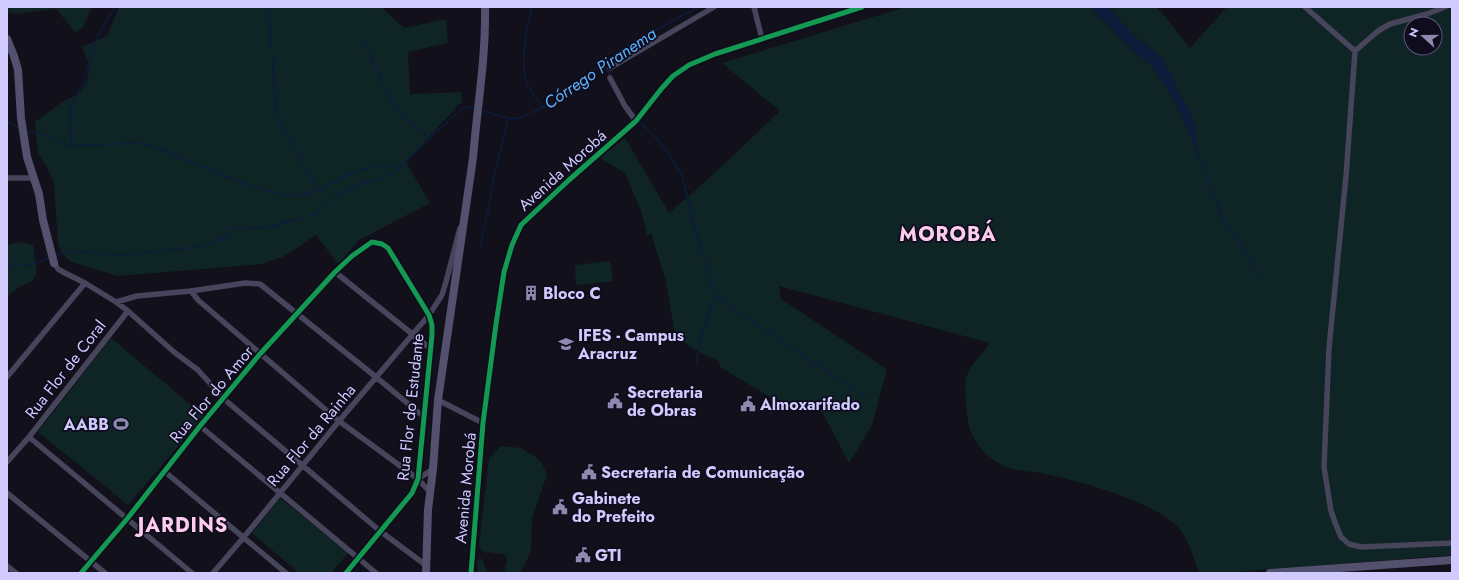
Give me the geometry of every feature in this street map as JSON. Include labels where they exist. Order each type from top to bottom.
[{"type":"main road","points":[[426,570],[427,533],[438,400],[473,158],[476,119],[481,85],[485,8]]},
{"type":"main road","points":[[7,38],[18,70],[20,118],[27,157],[34,178],[49,248],[54,263]]},
{"type":"main road","points":[[1270,573],[1452,560]]},
{"type":"street","points":[[610,68],[714,7]]},
{"type":"street","points":[[754,7],[762,39]]},
{"type":"street","name":"Avenida Morobá","points":[[471,573],[483,423],[504,272],[512,245],[521,225],[636,121],[673,76],[689,65],[715,54],[862,7]]},
{"type":"street","points":[[1305,7],[1355,51]]},
{"type":"street","points":[[1445,7],[1427,14],[1390,24],[1378,31],[1355,51],[1346,176],[1329,348],[1324,467],[1331,511],[1341,537],[1349,544],[1361,547],[1452,543]]},
{"type":"street","points":[[610,78],[625,106],[636,121]]},
{"type":"street","points":[[7,178],[34,178]]},
{"type":"street","name":"Rua Flor da Rainha","points":[[214,573],[338,421],[429,315],[442,295],[456,238],[464,223]]},
{"type":"street","name":"Rua Flor do Estudante","points":[[346,573],[412,493],[418,479],[431,349],[432,325],[429,315],[388,248],[382,244],[372,242]]},
{"type":"street","name":"Rua Flor do Amor","points":[[81,573],[260,354],[335,272],[352,256],[372,242]]},
{"type":"street","points":[[54,263],[58,269],[85,283],[128,311],[174,352],[198,370],[224,399],[426,570]]},
{"type":"street","points":[[335,272],[413,333],[431,349]]},
{"type":"street","points":[[7,377],[85,283]]},
{"type":"street","points":[[116,302],[137,296],[191,291],[245,283],[260,284],[424,417]]},
{"type":"street","points":[[191,291],[198,300],[338,421],[418,479],[430,492]]},
{"type":"street","name":"Rua Flor de Coral","points":[[7,462],[29,437],[128,311]]},
{"type":"street","points":[[438,400],[483,423]]},
{"type":"street","points":[[200,426],[376,573]]},
{"type":"street","points":[[29,437],[192,573]]},
{"type":"street","points":[[418,479],[433,468]]},
{"type":"street","points":[[164,471],[286,573]]},
{"type":"street","points":[[7,493],[105,573]]},
{"type":"street","points":[[7,566],[16,573]]},
{"type":"green space","points":[[7,7],[92,7],[83,27],[76,33],[56,9],[15,14],[7,12]]},
{"type":"green space","points":[[119,7],[381,7],[404,28],[446,19],[448,43],[408,52],[410,94],[461,92],[462,101],[406,162],[430,203],[359,240],[338,264],[316,235],[283,257],[261,264],[117,276],[72,262],[63,254],[58,244],[54,183],[47,167],[38,154],[35,122],[62,102],[79,94],[87,81],[90,67],[82,47],[107,36]]},
{"type":"green space","points":[[906,7],[1091,7],[1128,46],[1150,64],[1174,99],[1198,153],[1190,110],[1179,93],[1169,70],[1160,56],[1130,32],[1109,7],[1157,7],[1190,48],[1227,7],[1452,7],[1452,555],[1221,573],[1199,573],[1189,546],[1181,531],[1156,511],[1138,502],[1079,482],[1046,474],[1008,468],[993,460],[983,451],[975,441],[969,426],[965,382],[970,368],[990,343],[779,286],[781,299],[887,369],[872,425],[849,463],[818,404],[778,402],[720,367],[718,361],[688,345],[678,336],[674,330],[666,281],[651,233],[647,235],[641,211],[625,173],[600,158],[625,138],[669,213],[706,181],[780,111],[722,63]]},
{"type":"green space","points":[[20,242],[33,245],[37,273],[31,282],[19,287],[7,297],[7,245]]},
{"type":"green space","points":[[610,261],[613,281],[576,285],[575,265]]},
{"type":"green space","name":"AABB","points":[[111,338],[204,416],[128,505],[38,432]]},
{"type":"green space","points":[[500,446],[521,448],[534,456],[542,463],[547,475],[532,518],[531,550],[521,573],[504,573],[507,560],[506,555],[482,551],[479,545],[489,459]]},
{"type":"green space","points":[[280,498],[348,553],[331,573],[299,573],[252,533]]},
{"type":"green space","points":[[482,558],[487,573],[478,573],[477,564]]},
{"type":"water","points":[[1091,7],[1109,7],[1130,32],[1160,56],[1169,70],[1179,93],[1190,110],[1196,132],[1199,155],[1174,99],[1150,64],[1128,46]]},
{"type":"waterway","points":[[72,146],[70,121],[71,108],[84,83],[98,35],[115,7]]},
{"type":"waterway","points":[[269,7],[277,114],[296,152],[320,190]]},
{"type":"waterway","points":[[532,7],[525,46],[524,68],[527,84],[543,107]]},
{"type":"waterway","name":"Córrego Piranema","points":[[480,110],[512,119],[519,118],[556,102],[602,63],[627,46],[698,7]]},
{"type":"waterway","points":[[363,39],[382,82],[397,110],[403,117],[429,138]]},
{"type":"waterway","points":[[602,63],[611,77]]},
{"type":"waterway","name":"Córrego Piranema","points":[[56,255],[71,251],[123,255],[205,246],[216,242],[227,235],[231,229],[235,227],[259,228],[272,226],[312,215],[340,194],[364,183],[393,174],[452,117],[464,108],[470,107],[475,109]]},
{"type":"waterway","points":[[480,246],[493,181],[508,119]]},
{"type":"waterway","points":[[638,120],[656,138],[682,175],[694,226],[715,295],[868,399]]},
{"type":"waterway","points":[[7,121],[19,128]]},
{"type":"waterway","points":[[26,131],[40,134],[70,146],[136,143],[153,146],[245,184],[293,196],[320,190],[354,172],[384,165],[402,166]]},
{"type":"waterway","points":[[1197,150],[1223,221],[1239,241],[1261,282]]},
{"type":"waterway","name":"Córrego Piranema","points":[[7,267],[15,263],[29,266],[50,257]]},
{"type":"waterway","points":[[696,365],[702,334],[715,295]]},
{"type":"cycle path","points":[[471,573],[483,423],[496,324],[504,272],[512,245],[521,225],[636,121],[673,76],[689,65],[715,54],[862,7]]},
{"type":"cycle path","points":[[81,573],[127,519],[200,426],[260,354],[335,272],[352,256],[372,242],[382,244],[388,248],[429,315],[432,325],[432,335],[418,479],[412,493],[346,573]]},
{"type":"place","name":"Bloco C","points":[[531,293]]},
{"type":"place","name":"IFES - Campus Aracruz","points":[[566,344]]},
{"type":"place","name":"Secretaria de Obras","points":[[615,401]]},
{"type":"place","name":"Almoxarifado","points":[[748,404]]},
{"type":"place","name":"AABB","points":[[121,424]]},
{"type":"place","name":"Secretaria de Comunicação","points":[[589,472]]},
{"type":"place","name":"Gabinete do Prefeito","points":[[560,507]]},
{"type":"place","name":"GTI","points":[[583,555]]},
{"type":"district","name":"MOROBÁ","points":[[948,234]]},
{"type":"district","name":"JARDINS","points":[[183,525]]}]
